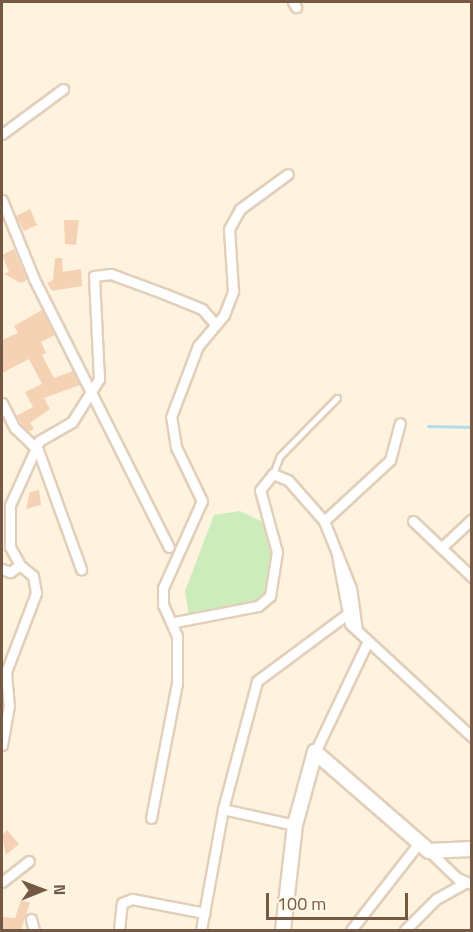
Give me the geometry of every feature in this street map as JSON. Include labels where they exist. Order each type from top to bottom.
[{"type":"street","points":[[2,134],[63,89]]},
{"type":"street","points":[[151,818],[177,683],[175,622],[163,605],[162,588],[202,501],[176,447],[171,417],[198,346],[216,324],[233,291],[228,229],[240,209],[288,174]]},
{"type":"street","points":[[2,200],[34,279],[91,388],[169,547]]},
{"type":"street","points":[[2,746],[6,672],[36,593],[33,576],[20,565],[10,547],[10,505],[38,450],[39,441],[72,422],[91,388],[99,380],[94,276],[99,273],[202,309],[216,324]]},
{"type":"street","points":[[2,403],[15,428],[38,450],[81,569]]},
{"type":"street","points":[[324,521],[390,460],[400,423]]},
{"type":"street","points":[[175,622],[258,606],[270,596],[277,552],[260,490],[273,474],[288,480],[324,521],[351,588],[357,630]]},
{"type":"street","points":[[441,548],[471,519]]},
{"type":"street","points":[[412,521],[471,577]]},
{"type":"street","points":[[337,555],[346,615],[357,630],[467,729],[471,737]]},
{"type":"street","points":[[2,569],[10,572],[20,565]]},
{"type":"street","points":[[201,930],[223,808],[256,681],[346,615]]},
{"type":"street","points":[[283,930],[295,825],[315,752],[368,641]]},
{"type":"street","points":[[315,752],[468,884],[436,899],[405,930]]},
{"type":"street","points":[[223,808],[295,825]]},
{"type":"street","points":[[424,847],[471,849]]},
{"type":"street","points":[[351,930],[424,847]]},
{"type":"street","points":[[2,882],[30,861]]},
{"type":"street","points":[[119,930],[122,903],[145,899],[205,913]]},
{"type":"street","points":[[31,919],[34,930]]},
{"type":"lane","points":[[273,474],[280,456],[337,398]]},
{"type":"green space","points":[[240,511],[269,525],[278,562],[275,593],[264,607],[189,617],[185,591],[214,515]]},
{"type":"building","points":[[30,209],[37,225],[24,231],[16,216]]},
{"type":"building","points":[[64,220],[79,220],[76,245],[65,244]]},
{"type":"building","points":[[14,249],[27,280],[21,283],[4,274],[9,272],[2,255]]},
{"type":"building","points":[[55,258],[62,258],[63,272],[81,269],[82,286],[52,291],[47,283],[53,280]]},
{"type":"building","points":[[42,310],[55,335],[41,342],[46,353],[42,355],[54,378],[73,371],[80,385],[44,398],[50,409],[30,423],[34,429],[28,432],[16,416],[33,407],[25,392],[42,384],[29,359],[2,373],[2,340],[18,333],[14,326]]},
{"type":"building","points":[[39,490],[41,505],[26,509],[30,492]]},
{"type":"building","points":[[7,830],[19,844],[6,855],[2,835]]},
{"type":"building","points":[[21,900],[30,903],[21,930],[2,930],[2,917],[15,918]]},
{"type":"waterway","points":[[428,426],[472,427]]}]
